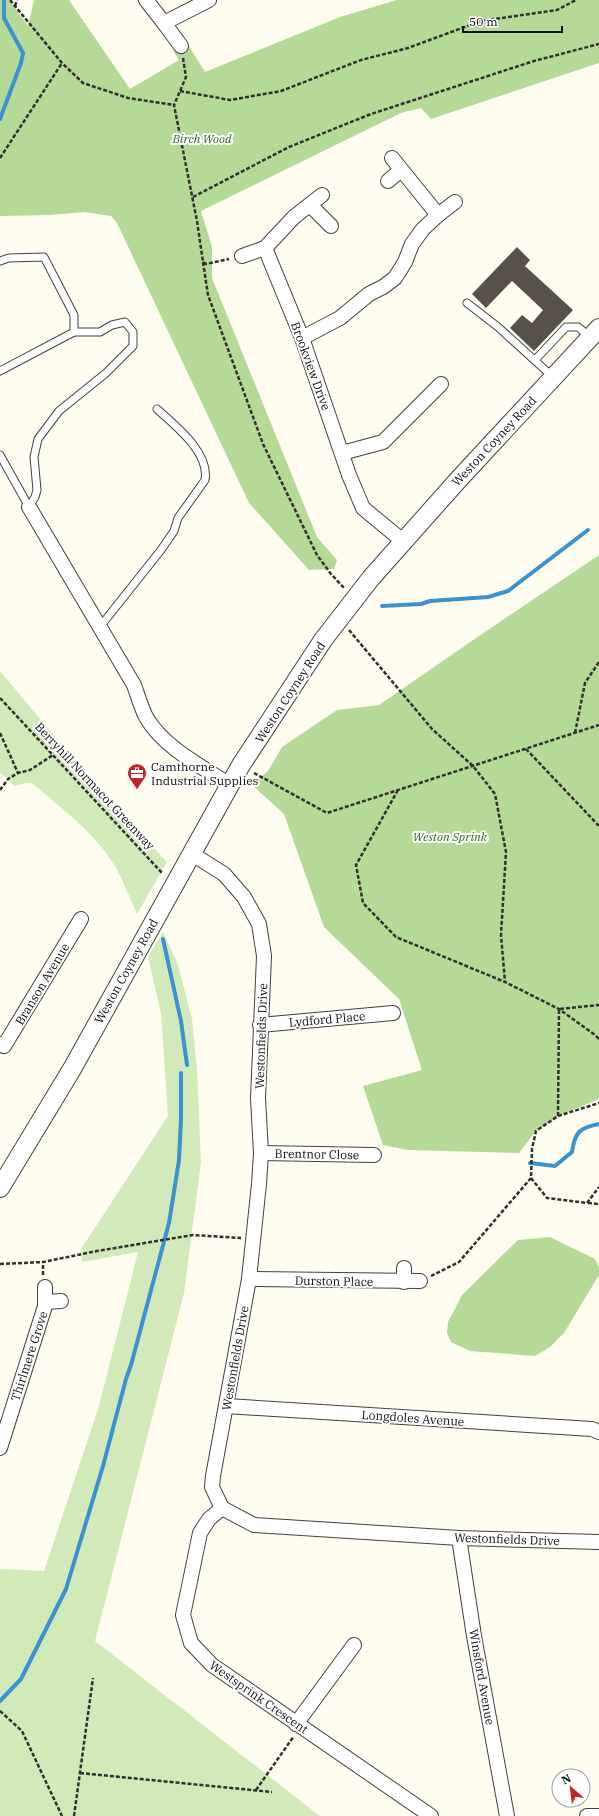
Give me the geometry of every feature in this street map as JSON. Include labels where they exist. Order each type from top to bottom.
[{"type":"street","points":[[146,0],[181,46]]},
{"type":"street","points":[[164,23],[209,0]]},
{"type":"street","points":[[392,158],[438,215]]},
{"type":"street","points":[[388,181],[401,170]]},
{"type":"street","points":[[242,256],[265,248],[294,218],[322,195]]},
{"type":"street","points":[[302,338],[340,318],[369,294],[383,288],[395,278],[412,244],[423,229],[455,202]]},
{"type":"street","points":[[310,205],[331,226]]},
{"type":"street","name":"Brookview Drive","points":[[265,248],[302,338],[349,475],[363,508],[404,542]]},
{"type":"street","name":"Weston Coyney Road","points":[[0,1188],[72,1069],[157,914],[241,766],[323,640],[371,578],[594,333]]},
{"type":"street","points":[[342,453],[383,442],[441,384]]},
{"type":"street","points":[[29,507],[134,685],[146,717],[158,733],[173,747],[230,785]]},
{"type":"street","name":"Westonfields Drive","points":[[192,854],[224,874],[244,897],[259,924],[264,956],[260,1025],[258,1105],[261,1153],[259,1184],[252,1239],[249,1279],[212,1487],[216,1499],[222,1508],[254,1525],[459,1538],[599,1542]]},
{"type":"street","name":"Branson Avenue","points":[[0,1044],[4,1046],[81,919]]},
{"type":"street","name":"Lydford Place","points":[[260,1025],[394,1013]]},
{"type":"street","name":"Brentnor Close","points":[[261,1153],[374,1155]]},
{"type":"street","points":[[404,1268],[404,1282]]},
{"type":"street","name":"Durston Place","points":[[249,1279],[420,1281]]},
{"type":"street","name":"Thirlmere Grove","points":[[0,1448],[45,1302],[45,1287]]},
{"type":"street","points":[[45,1302],[61,1301]]},
{"type":"street","name":"Longdoles Avenue","points":[[226,1406],[592,1429],[599,1432]]},
{"type":"street","name":"Westsprink Crescent","points":[[222,1508],[209,1519],[200,1533],[183,1615],[192,1643],[212,1665],[297,1728],[431,1816]]},
{"type":"street","name":"Winsford Avenue","points":[[459,1538],[507,1816]]},
{"type":"street","points":[[297,1728],[354,1645]]},
{"type":"street","points":[[588,1816],[599,1816]]},
{"type":"lane","points":[[0,261],[9,258],[44,258],[74,315],[74,332]]},
{"type":"lane","points":[[467,303],[498,327],[553,378]]},
{"type":"lane","points":[[0,370],[74,332],[100,332],[112,325],[125,322],[133,332],[133,346],[106,373],[59,411],[38,438],[34,457],[37,490],[29,507],[0,457]]},
{"type":"lane","points":[[535,360],[566,327],[578,327],[594,333]]},
{"type":"lane","points":[[99,628],[161,550],[174,531],[178,518],[205,480],[206,474],[194,444],[157,409]]},
{"type":"path","points":[[10,0],[62,63],[83,83],[128,98],[174,105]]},
{"type":"path","points":[[15,6],[17,0]]},
{"type":"path","points":[[180,90],[230,100],[281,91],[361,60],[408,48],[481,21],[557,10],[576,0]]},
{"type":"path","points":[[193,197],[289,147],[371,114],[534,61],[599,44]]},
{"type":"path","points":[[181,46],[186,77],[174,105],[193,197],[208,295],[263,444],[317,555],[331,574],[355,599]]},
{"type":"path","points":[[0,158],[62,63]]},
{"type":"path","points":[[203,262],[206,264],[242,256]]},
{"type":"path","points":[[340,619],[432,729],[473,766],[495,794],[506,852],[500,935],[505,982]]},
{"type":"path","points":[[575,733],[585,683],[599,662]]},
{"type":"path","name":"Berryhill Normacot Greenway","points":[[0,698],[162,872],[170,891]]},
{"type":"path","points":[[241,766],[327,813],[599,725]]},
{"type":"path","points":[[0,733],[18,773]]},
{"type":"path","points":[[526,749],[599,826]]},
{"type":"path","points":[[0,790],[8,779],[18,773],[30,770],[53,755]]},
{"type":"path","points":[[398,790],[356,866],[363,903],[396,937],[505,982],[559,1009],[599,1039]]},
{"type":"path","points":[[559,1009],[599,1005]]},
{"type":"path","points":[[558,1116],[559,1009]]},
{"type":"path","points":[[420,1281],[459,1262],[531,1178],[532,1149],[536,1131],[558,1116],[599,1103]]},
{"type":"path","points":[[531,1178],[547,1198],[599,1204]]},
{"type":"path","points":[[587,1203],[599,1187]]},
{"type":"path","points":[[0,1264],[44,1262],[97,1251],[193,1235],[252,1239]]},
{"type":"path","points":[[74,1816],[93,1678]]},
{"type":"path","points":[[0,1711],[22,1731],[62,1816]]},
{"type":"path","points":[[256,1790],[297,1728]]},
{"type":"path","points":[[80,1773],[272,1792]]},
{"type":"green space","name":"Birch Wood","points":[[0,0],[9,0],[28,26],[34,0],[69,0],[130,89],[179,60],[173,51],[187,43],[205,72],[340,17],[397,0],[599,0],[599,63],[431,119],[421,108],[401,113],[201,211],[212,247],[212,278],[317,537],[337,560],[334,569],[309,570],[249,503],[117,223],[111,216],[84,212],[50,215],[0,216]]},
{"type":"green space","name":"Weston Sprink","points":[[599,555],[599,1099],[558,1116],[536,1131],[519,1153],[408,1150],[383,1145],[363,1086],[422,1070],[399,999],[324,927],[284,814],[252,785],[268,771],[282,747],[337,710],[379,705]]},
{"type":"green space","points":[[0,671],[105,796],[167,862],[137,914],[115,866],[88,832],[32,783],[14,786],[0,773]]},
{"type":"green space","points":[[163,932],[177,962],[192,1019],[197,1070],[201,1162],[184,1293],[95,1641],[320,1816],[0,1816],[0,1569],[44,1571],[99,1406],[138,1252],[82,1262],[81,1249],[168,1116],[161,1013],[148,957]]},
{"type":"green space","points":[[550,1237],[595,1259],[599,1267],[599,1275],[564,1333],[550,1347],[535,1356],[470,1351],[451,1342],[447,1333],[448,1322],[462,1295],[518,1240]]},
{"type":"building","points":[[517,247],[530,260],[525,266],[573,310],[534,351],[510,328],[522,315],[532,323],[543,310],[512,281],[486,308],[472,294]]},
{"type":"waterway","points":[[0,119],[21,63],[23,53],[4,18],[4,0]]},
{"type":"waterway","points":[[382,606],[421,604],[430,601],[488,597],[508,591],[588,530]]},
{"type":"waterway","points":[[163,939],[181,1021],[187,1065]]},
{"type":"waterway","points":[[0,1701],[21,1679],[66,1589],[103,1466],[169,1223],[179,1160],[181,1073]]},
{"type":"waterway","points":[[530,1163],[555,1166],[572,1152],[577,1135],[582,1129],[599,1124]]},
{"type":"place","name":"Camthorne Industrial Supplies","points":[[137,790]]}]
